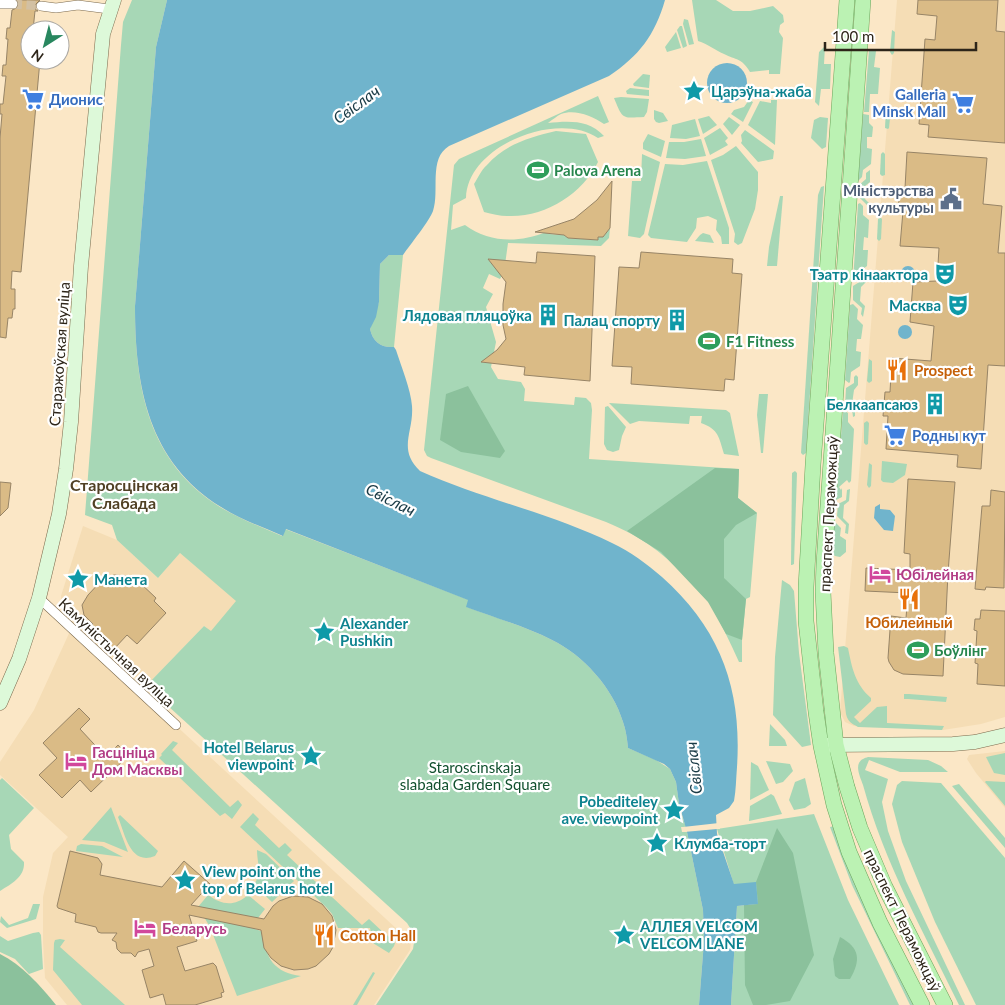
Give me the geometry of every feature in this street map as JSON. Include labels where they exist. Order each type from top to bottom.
[{"type":"main road","name":"праспект Пераможцаў","points":[[847,0],[806,587],[806,621],[810,661],[828,745],[885,886],[945,1005]]},
{"type":"main road","name":"праспект Пераможцаў","points":[[863,0],[823,592],[828,745],[834,805],[850,852],[880,923],[922,1005]]},
{"type":"main road","name":"Старажоўская вуліца","points":[[0,703],[20,659],[40,598],[59,514],[72,422],[81,266],[102,43],[112,5]]},
{"type":"main road","points":[[828,745],[953,744],[975,742],[1005,735]]},
{"type":"street","points":[[0,4],[13,4]]},
{"type":"street","points":[[41,6],[56,8],[78,5],[112,5]]},
{"type":"street","name":"Камуністычная вуліца","points":[[40,598],[176,726]]},
{"type":"shaded area","points":[[897,0],[1005,0],[1005,717],[981,724],[943,730],[854,726],[845,722],[840,712]]},
{"type":"shaded area","points":[[83,526],[117,540],[158,578],[180,553],[237,601],[211,632],[204,626],[146,686],[64,614],[61,596]]},
{"type":"shaded area","points":[[71,629],[411,942],[410,950],[374,1005],[67,1005],[45,978],[43,897],[53,853],[68,837],[0,775],[0,762],[34,710]]},
{"type":"shaded area","points":[[1005,751],[1005,808],[967,759],[969,755]]},
{"type":"green space","name":"Staroscinskaja slabada Garden Square","points":[[132,0],[167,0],[156,47],[135,306],[138,365],[143,393],[150,419],[161,444],[176,467],[195,488],[220,507],[282,536],[285,529],[469,600],[467,607],[531,630],[564,646],[595,674],[612,697],[618,709],[625,728],[628,748],[656,760],[670,769],[676,782],[680,811],[686,827],[681,827],[682,832],[687,832],[703,910],[704,941],[699,1005],[376,1005],[413,949],[415,936],[407,923],[146,686],[204,626],[211,631],[236,601],[180,553],[158,578],[117,540],[112,525],[85,515],[123,22]]},
{"type":"green space","points":[[692,0],[716,0],[733,11],[750,11],[773,6],[783,15],[784,22],[780,25],[779,32],[783,38],[780,74],[769,74],[769,70],[750,72],[738,60],[698,41]]},
{"type":"green space","points":[[684,19],[688,20],[694,44],[689,45],[683,24]]},
{"type":"green space","points":[[682,26],[687,46],[683,48],[677,30]]},
{"type":"green space","points":[[892,30],[895,32],[894,53],[892,55],[890,52]]},
{"type":"green space","points":[[676,32],[681,48],[667,52],[665,47]]},
{"type":"green space","points":[[825,46],[824,64],[831,64],[830,89],[821,89],[819,106],[815,102],[819,52]]},
{"type":"green space","points":[[869,50],[876,51],[874,67],[880,68],[878,94],[870,94],[869,112],[864,112]]},
{"type":"green space","points":[[643,74],[650,75],[649,88],[634,86],[633,84]]},
{"type":"green space","points":[[630,88],[649,90],[649,96],[627,94],[626,91]]},
{"type":"green space","points":[[598,96],[609,122],[604,124],[589,116],[572,112],[561,114],[548,123],[578,122],[598,130],[604,136],[598,138],[581,130],[560,128],[538,131],[517,138],[497,149],[481,163],[470,179],[466,198],[453,205],[451,230],[465,225],[474,231],[494,238],[525,238],[546,232],[564,235],[568,238],[598,240],[598,237],[603,237],[610,228],[609,238],[601,246],[508,243],[504,272],[500,279],[489,274],[483,288],[493,294],[486,307],[496,342],[491,367],[498,379],[521,382],[525,389],[524,401],[574,405],[575,397],[586,398],[591,403],[592,410],[589,459],[739,469],[738,498],[757,513],[750,597],[746,599],[742,662],[739,662],[722,625],[708,601],[672,563],[643,540],[606,522],[431,458],[427,456],[424,450],[454,165],[459,159]]},
{"type":"green space","points":[[614,98],[649,99],[647,112],[644,117],[631,118],[624,116]]},
{"type":"green space","points":[[749,100],[753,102],[743,122],[731,114],[734,110],[744,107]]},
{"type":"green space","points":[[771,100],[777,100],[775,145],[748,125],[760,101],[771,103]]},
{"type":"green space","points":[[886,108],[891,108],[888,129],[885,128]]},
{"type":"green space","points":[[654,110],[663,113],[668,121],[656,122]]},
{"type":"green space","points":[[863,114],[869,115],[869,123],[873,127],[872,137],[867,137],[867,148],[872,149],[871,164],[863,170],[862,177],[858,181]]},
{"type":"green space","points":[[709,116],[717,125],[703,134],[698,119]]},
{"type":"green space","points":[[729,117],[740,125],[732,135],[723,124]]},
{"type":"green space","points":[[820,117],[828,118],[826,147],[822,149],[811,138],[814,120]]},
{"type":"green space","points":[[695,119],[700,136],[686,139],[670,138],[672,125]]},
{"type":"green space","points":[[720,128],[728,138],[725,141],[728,145],[710,155],[704,138]]},
{"type":"green space","points":[[745,130],[774,151],[773,159],[758,162],[741,143],[741,135]]},
{"type":"green space","name":"Palova Arena","points":[[556,131],[586,134],[598,162],[591,174],[572,194],[561,202],[535,213],[507,216],[484,212],[474,184],[485,167],[502,152],[519,142]]},
{"type":"green space","points":[[648,134],[665,141],[661,157],[643,149],[643,143]]},
{"type":"green space","points":[[701,139],[706,156],[685,159],[666,158],[669,142]]},
{"type":"green space","points":[[736,146],[758,172],[755,209],[742,243],[738,245],[734,242],[735,234],[711,160],[723,155]]},
{"type":"green space","points":[[883,152],[885,154],[885,175],[882,176],[880,174],[881,154]]},
{"type":"green space","points":[[642,154],[660,162],[644,234],[640,238],[628,236],[632,181],[641,181]]},
{"type":"green space","points":[[707,161],[729,228],[729,244],[722,244],[721,237],[716,230],[717,220],[708,216],[697,218],[696,228],[687,242],[651,238],[648,235],[665,164],[683,165]]},
{"type":"green space","points":[[870,170],[870,182],[865,186],[864,198],[870,204],[869,214],[867,205],[858,196],[858,186],[866,179],[866,173]]},
{"type":"green space","points":[[824,186],[806,453],[803,455],[801,453],[818,195],[821,187]]},
{"type":"green space","points":[[780,196],[783,196],[777,266],[767,266],[769,247]]},
{"type":"green space","points":[[860,203],[863,206],[863,215],[869,220],[868,238],[864,237],[863,250],[868,250],[867,266],[859,272],[858,279],[853,281],[858,204]]},
{"type":"green space","points":[[880,217],[882,219],[881,239],[879,241],[877,239],[878,219]]},
{"type":"green space","points":[[703,233],[710,235],[714,243],[695,241]]},
{"type":"green space","points":[[389,255],[403,255],[394,347],[381,345],[375,341],[370,329],[379,302],[380,264]]},
{"type":"green space","points":[[866,272],[866,282],[861,287],[860,301],[865,306],[863,317],[861,314],[862,308],[853,300],[853,286],[861,281],[861,275]]},
{"type":"green space","points":[[853,304],[858,309],[857,319],[863,325],[861,339],[857,339],[856,351],[861,352],[860,366],[851,372],[849,383],[845,380],[850,305]]},
{"type":"green space","points":[[869,359],[872,361],[872,381],[869,383],[867,381]]},
{"type":"green space","points":[[856,375],[858,377],[858,385],[854,390],[852,404],[855,408],[855,416],[853,417],[852,409],[845,405],[846,388],[854,383]]},
{"type":"green space","points":[[468,386],[505,451],[500,458],[461,452],[440,440],[446,394]]},
{"type":"green space","points":[[759,394],[768,394],[763,453],[761,453],[757,415]]},
{"type":"green space","points":[[609,403],[726,410],[730,413],[739,456],[724,454],[715,431],[701,423],[702,416],[690,416],[689,424],[639,421],[630,424]]},
{"type":"green space","points":[[608,406],[626,427],[619,450],[613,452],[607,450],[604,444],[605,407]]},
{"type":"green space","points":[[843,410],[848,413],[848,422],[854,429],[851,481],[849,483],[847,480],[839,487],[841,490],[842,488],[842,497],[836,500]]},
{"type":"green space","points":[[867,421],[869,423],[868,444],[866,445],[864,443],[864,423]]},
{"type":"green space","points":[[882,461],[907,464],[905,475],[893,483],[883,482],[881,480]]},
{"type":"green space","points":[[869,463],[872,465],[871,486],[869,488],[867,485]]},
{"type":"green space","points":[[715,468],[739,469],[738,498],[757,513],[736,525],[724,539],[724,578],[746,599],[742,640],[726,634],[708,602],[661,552],[627,531]]},
{"type":"green space","points":[[795,471],[797,473],[794,564],[791,565],[792,473]]},
{"type":"green space","points":[[850,489],[849,501],[844,505],[843,518],[849,524],[848,534],[845,533],[846,525],[837,516],[838,504],[846,500],[847,490]]},
{"type":"green space","points":[[834,521],[841,528],[840,536],[846,540],[846,552],[840,557],[832,553]]},
{"type":"green space","points":[[782,580],[790,585],[794,591],[799,653],[811,745],[802,747],[773,715],[775,657]]},
{"type":"green space","points":[[844,646],[848,648],[853,669],[861,687],[871,698],[871,701],[854,717],[860,723],[877,707],[887,706],[887,723],[944,726],[942,730],[858,727],[850,722],[846,714],[838,647]]},
{"type":"green space","points":[[904,694],[947,697],[946,702],[904,699]]},
{"type":"green space","points":[[770,724],[785,740],[787,746],[769,746]]},
{"type":"green space","points":[[173,741],[178,743],[172,750],[230,807],[238,800],[242,805],[232,819],[225,813],[220,816],[159,758]]},
{"type":"green space","points":[[1005,753],[1005,775],[994,773],[986,757]]},
{"type":"green space","points":[[868,757],[928,760],[941,766],[948,772],[900,772],[869,760],[865,770],[888,779],[882,802],[888,831],[906,881],[965,1005],[959,1005],[906,897],[882,842],[858,771],[860,762]]},
{"type":"green space","points":[[766,761],[790,764],[793,771],[783,782],[776,784]]},
{"type":"green space","points":[[751,762],[758,766],[769,790],[750,800]]},
{"type":"green space","points":[[2,778],[34,808],[9,835],[11,849],[24,862],[22,872],[16,880],[0,891],[0,780]]},
{"type":"green space","points":[[805,778],[811,804],[805,808],[794,810],[789,800],[795,782]]},
{"type":"green space","points":[[902,781],[941,783],[1005,858],[1005,1005],[976,1005],[935,922],[902,842],[892,804],[897,785]]},
{"type":"green space","points":[[985,782],[1005,782],[1005,806]]},
{"type":"green space","points":[[959,784],[1005,838],[1005,848],[952,786]]},
{"type":"green space","points":[[771,794],[774,796],[782,814],[749,821],[750,806]]},
{"type":"green space","points":[[111,807],[128,852],[104,842],[82,840]]},
{"type":"green space","points":[[253,813],[259,819],[255,825],[279,848],[285,843],[292,850],[287,855],[362,925],[369,919],[384,933],[372,937],[370,928],[338,928],[332,914],[326,907],[240,827]]},
{"type":"green space","points":[[814,814],[848,900],[899,1005],[731,1005],[737,906],[758,904],[734,885],[717,829]]},
{"type":"green space","points":[[120,815],[158,851],[155,856],[140,857],[134,853],[123,832],[118,817]]},
{"type":"green space","points":[[835,826],[916,1005],[910,1005],[852,885],[830,827]]},
{"type":"green space","points":[[777,828],[793,853],[814,955],[790,1001],[753,1005],[745,985],[744,905],[758,904],[756,882]]},
{"type":"green space","points":[[81,844],[102,846],[123,857],[76,851],[77,846]]},
{"type":"green space","points":[[257,850],[266,854],[294,881],[272,902],[254,885],[258,876]]},
{"type":"green space","points":[[208,895],[223,903],[233,903],[248,895],[265,909],[258,918],[255,929],[264,932],[269,957],[284,972],[301,976],[237,996],[210,927],[198,907]]},
{"type":"green space","points":[[33,904],[40,904],[36,919],[7,928],[0,922],[1,916],[9,925],[28,918]]},
{"type":"green space","points":[[39,932],[41,935],[43,969],[29,974],[15,959],[0,952],[0,936],[8,941]]},
{"type":"green space","points":[[386,934],[395,943],[389,953],[368,940]]},
{"type":"green space","points":[[840,937],[852,946],[857,955],[856,966],[850,979],[839,979],[835,976],[833,959]]},
{"type":"green space","points":[[55,940],[65,940],[60,947],[125,1005],[82,1005],[53,970],[54,943]]},
{"type":"green space","points":[[0,954],[30,976],[56,1005],[0,1005]]},
{"type":"green space","points":[[373,972],[375,973],[357,1005],[353,1005]]},
{"type":"water","name":"Свіслач","points":[[167,0],[665,0],[656,24],[644,44],[629,61],[609,76],[449,146],[443,152],[437,167],[435,203],[431,215],[403,255],[389,255],[380,264],[379,302],[376,317],[370,329],[375,341],[381,345],[394,347],[396,350],[408,385],[412,406],[408,440],[409,455],[420,471],[468,490],[589,532],[626,550],[662,577],[682,597],[699,618],[713,640],[724,663],[731,687],[736,712],[738,739],[734,801],[729,808],[716,815],[717,834],[734,884],[756,882],[758,904],[737,906],[731,1005],[699,1005],[704,941],[703,910],[687,832],[679,804],[676,782],[670,769],[664,764],[628,748],[625,728],[612,697],[595,674],[575,654],[542,635],[466,607],[468,600],[286,529],[283,536],[251,523],[221,507],[196,489],[177,468],[162,445],[151,420],[143,393],[138,365],[135,306],[156,47]]},
{"type":"water","points":[[731,63],[738,66],[744,72],[747,83],[746,91],[738,100],[731,103],[723,103],[716,100],[708,91],[707,79],[710,72],[719,64]]},
{"type":"water","points":[[905,266],[911,266],[915,273],[911,280],[905,280],[901,276],[901,270]]},
{"type":"water","points":[[902,325],[908,325],[912,332],[908,339],[902,339],[898,335],[898,329]]},
{"type":"water","points":[[880,504],[880,509],[890,510],[895,516],[893,531],[884,530],[874,518],[875,507]]},
{"type":"pier","points":[[719,823],[720,829],[684,832],[683,827]]},
{"type":"building","points":[[18,0],[40,0],[35,5],[35,9],[38,11],[35,11],[34,20],[20,20],[20,70],[39,70],[21,272],[12,271],[11,289],[15,289],[15,309],[13,309],[12,318],[8,318],[6,338],[0,337],[0,138],[2,114],[0,114],[0,104],[3,104],[6,76],[2,76],[3,65],[6,65],[7,28],[10,28],[12,10],[19,7]]},
{"type":"building","name":"Galleria Minsk Mall","points":[[918,0],[998,0],[996,31],[1005,32],[1005,143],[928,137],[929,125],[919,124],[925,39],[935,40],[937,16],[917,14]]},
{"type":"building","points":[[907,152],[987,158],[983,204],[1002,206],[998,253],[1005,253],[1005,366],[988,365],[981,469],[957,467],[958,455],[886,449],[888,416],[883,416],[885,392],[890,392],[892,358],[931,361],[934,326],[910,322],[913,282],[937,281],[939,248],[900,246],[903,211],[898,211],[900,187],[905,188]]},
{"type":"building","points":[[612,181],[610,228],[603,237],[598,237],[598,240],[568,238],[564,235],[535,232],[574,219],[597,200]]},
{"type":"building","name":"Лядовая пляцоўка","points":[[537,252],[595,256],[590,381],[524,375],[525,367],[481,362],[497,350],[506,339],[503,325],[503,304],[506,282],[488,259],[536,263]]},
{"type":"building","name":"Палац спорту","points":[[641,252],[733,259],[732,273],[742,274],[734,380],[725,379],[724,391],[631,384],[632,367],[612,366],[619,267],[639,268]]},
{"type":"building","points":[[908,479],[955,482],[943,676],[903,674],[894,670],[888,658],[891,616],[906,618],[908,593],[865,591],[866,568],[910,570],[910,554],[904,553]]},
{"type":"building","points":[[0,482],[11,483],[8,508],[0,516]]},
{"type":"building","points":[[991,490],[1005,492],[1004,588],[986,587],[985,590],[975,589],[982,506],[990,506]]},
{"type":"building","points":[[114,575],[126,576],[138,581],[156,598],[154,601],[166,613],[137,644],[127,635],[114,649],[90,627],[93,624],[84,615],[82,605],[88,595],[102,580]]},
{"type":"building","points":[[981,610],[1005,611],[1005,686],[977,684],[978,664],[975,663],[977,631],[974,630],[975,619],[980,619]]},
{"type":"building","points":[[79,708],[90,719],[80,729],[106,757],[118,745],[128,756],[91,792],[80,780],[62,798],[39,775],[57,758],[43,743]]},
{"type":"building","name":"Беларусь","points":[[70,851],[98,858],[102,864],[100,875],[162,887],[184,861],[210,884],[191,905],[264,919],[279,901],[293,896],[308,897],[322,904],[332,916],[336,930],[333,947],[329,954],[316,966],[308,969],[294,970],[281,966],[271,958],[264,948],[261,930],[189,915],[197,941],[177,947],[185,971],[213,963],[216,966],[224,992],[221,993],[222,997],[195,1005],[166,1005],[163,994],[150,998],[142,970],[154,966],[149,949],[138,952],[135,957],[131,953],[121,953],[117,949],[116,942],[112,940],[117,933],[98,932],[96,927],[75,922],[76,914],[58,908]]},
{"type":"tunnel","points":[[13,4],[41,6]]},
{"type":"place","name":"Царэўна-жаба","points":[[694,91]]},
{"type":"place","name":"Дионис","points":[[33,99]]},
{"type":"place","name":"Galleria Minsk Mall","points":[[963,103]]},
{"type":"place","name":"Palova Arena","points":[[538,170]]},
{"type":"place","name":"Міністэрства культуры","points":[[951,199]]},
{"type":"place","name":"Тэатр кінаактора","points":[[945,274]]},
{"type":"place","name":"Масква","points":[[958,305]]},
{"type":"place","name":"Лядовая пляцоўка","points":[[548,315]]},
{"type":"place","name":"Палац спорту","points":[[677,320]]},
{"type":"place","name":"F1 Fitness","points":[[709,341]]},
{"type":"place","name":"Prospect","points":[[897,370]]},
{"type":"place","name":"Белкаапсаюз","points":[[935,404]]},
{"type":"place","name":"Родны кут","points":[[895,435]]},
{"type":"place","name":"Юбілейная","points":[[880,574]]},
{"type":"place","name":"Манета","points":[[78,579]]},
{"type":"place","name":"Юбилейный","points":[[909,599]]},
{"type":"place","name":"Alexander Pushkin","points":[[324,632]]},
{"type":"place","name":"Боўлінг","points":[[918,650]]},
{"type":"place","name":"Hotel Belarus viewpoint","points":[[311,756]]},
{"type":"place","name":"Гасцініца Дом Масквы","points":[[76,761]]},
{"type":"place","name":"Pobediteley ave. viewpoint","points":[[674,810]]},
{"type":"place","name":"Клумба-торт","points":[[657,843]]},
{"type":"place","name":"View point on the top of Belarus hotel","points":[[185,880]]},
{"type":"place","name":"Беларусь","points":[[145,928]]},
{"type":"place","name":"Cotton Hall","points":[[324,935]]},
{"type":"place","name":"АЛЛЕЯ VELCOM VELCOM LANE","points":[[624,935]]},
{"type":"district","name":"Старосцінская Слабада","points":[[124,493]]}]
